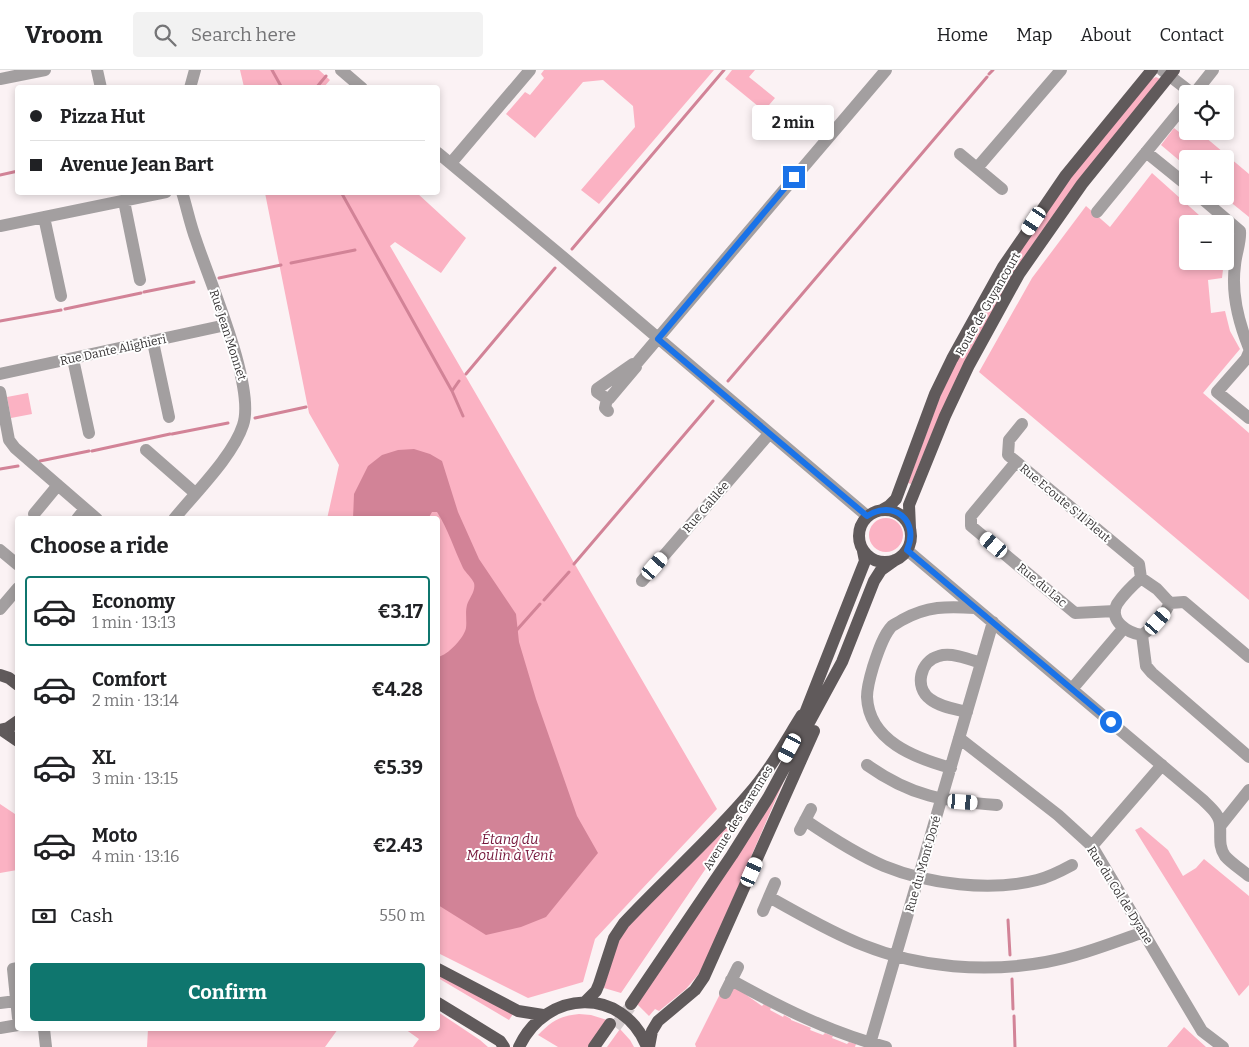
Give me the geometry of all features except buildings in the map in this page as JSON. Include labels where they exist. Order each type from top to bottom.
[{"type":"main road","name":"Route de Guyancourt","points":[[882,510],[896,499],[935,394],[952,359],[1003,267],[1066,175],[1152,70]]},
{"type":"main road","name":"Route de Guyancourt","points":[[910,528],[909,505],[945,416],[968,365],[1019,274],[1082,184],[1168,72]]},
{"type":"main road","points":[[882,510],[891,510],[906,520],[911,535],[907,550],[895,560],[886,562],[877,561],[869,557],[863,551],[860,544],[859,529],[867,516],[882,510]]},
{"type":"main road","name":"Avenue des Garennes","points":[[863,551],[865,560],[797,735],[764,795],[629,1002],[732,855],[768,798],[842,662],[874,581],[881,570],[895,560]]},
{"type":"main road","points":[[648,1047],[652,1031],[658,1021],[694,990],[704,978],[829,696],[842,662]]},
{"type":"main road","points":[[585,1002],[596,991],[614,938],[624,922],[723,823],[750,793],[774,760],[806,709]]},
{"type":"main road","points":[[1,730],[15,723]]},
{"type":"main road","points":[[1,730],[15,739]]},
{"type":"main road","points":[[440,970],[518,1011],[544,1015]]},
{"type":"main road","points":[[519,1047],[524,1035],[544,1015],[556,1008],[585,1002],[597,1004],[620,1013],[638,1029],[648,1047]]},
{"type":"main road","points":[[440,1004],[500,1041],[504,1047]]},
{"type":"main road","points":[[594,1047],[613,1026],[602,1047]]},
{"type":"street","points":[[0,79],[16,82],[45,70]]},
{"type":"street","points":[[97,70],[100,85]]},
{"type":"street","points":[[191,85],[195,70]]},
{"type":"street","points":[[341,70],[358,85]]},
{"type":"street","points":[[451,163],[530,70]]},
{"type":"street","points":[[636,364],[593,386],[607,405],[609,399],[636,367],[636,364],[886,70]]},
{"type":"street","points":[[977,168],[1061,70]]},
{"type":"street","points":[[1168,72],[1182,85]]},
{"type":"street","points":[[1199,85],[1207,72]]},
{"type":"street","points":[[1097,212],[1179,112]]},
{"type":"street","points":[[1146,152],[1179,179]]},
{"type":"street","points":[[960,154],[1002,189]]},
{"type":"street","points":[[440,155],[867,516]]},
{"type":"street","points":[[0,226],[152,195]]},
{"type":"street","name":"Rue Jean Monnet","points":[[176,516],[228,454],[237,440],[244,424],[246,396],[226,325],[195,238],[183,195]]},
{"type":"street","points":[[124,201],[140,280]]},
{"type":"street","points":[[1210,205],[1240,231],[1235,265],[1234,302],[1241,330],[1249,348]]},
{"type":"street","points":[[44,218],[61,296]]},
{"type":"street","name":"Rue Dante Alighieri","points":[[0,374],[226,325]]},
{"type":"street","points":[[153,342],[169,416]]},
{"type":"street","points":[[1249,352],[1246,359],[1217,392],[1249,418]]},
{"type":"street","points":[[74,359],[89,433]]},
{"type":"street","points":[[0,392],[10,440],[25,458],[58,485],[81,514]]},
{"type":"street","name":"Rue Ecoute S'Il Pleut","points":[[1022,424],[1009,440],[1008,455],[1139,564],[1141,578]]},
{"type":"street","name":"Rue Galilée","points":[[642,581],[769,434]]},
{"type":"street","points":[[146,450],[195,493]]},
{"type":"street","name":"Rue du Lac","points":[[1016,462],[971,516],[971,526],[1075,613],[1115,611]]},
{"type":"street","points":[[34,514],[58,485]]},
{"type":"street","points":[[0,550],[15,562]]},
{"type":"street","points":[[907,550],[1208,804],[1213,809],[1220,825],[1220,841],[1224,855],[1249,876]]},
{"type":"street","points":[[1141,578],[1157,588],[1170,603],[1166,612],[1150,630],[1142,635],[1130,633],[1123,629],[1118,622],[1115,611],[1117,604],[1141,578]]},
{"type":"street","points":[[0,609],[15,592]]},
{"type":"street","points":[[1170,603],[1184,602],[1249,657]]},
{"type":"street","points":[[950,768],[926,762],[908,754],[895,746],[884,735],[870,710],[867,697],[868,685],[876,660],[892,626],[919,612],[934,608],[975,608]]},
{"type":"street","name":"Rue du Mont Doré","points":[[869,1045],[993,622]]},
{"type":"street","points":[[1072,690],[1123,629]]},
{"type":"street","points":[[1142,635],[1146,666],[1152,673],[1249,757]]},
{"type":"street","points":[[967,712],[935,703],[928,698],[920,684],[921,674],[924,665],[940,655],[948,655],[981,663]]},
{"type":"street","name":"Rue du Col de Dyane","points":[[959,738],[1058,815],[1092,846],[1202,1031],[1223,1047]]},
{"type":"street","points":[[867,765],[911,791],[942,799],[997,805]]},
{"type":"street","points":[[1092,846],[1162,765]]},
{"type":"street","points":[[1220,825],[1249,790]]},
{"type":"street","points":[[805,820],[863,856],[900,872],[954,883],[1002,886],[1039,880],[1072,865]]},
{"type":"street","points":[[763,911],[775,883]]},
{"type":"street","points":[[769,897],[834,933],[865,946],[896,956],[953,966],[1018,965],[1067,957],[1144,932]]},
{"type":"street","points":[[725,993],[738,967]]},
{"type":"street","points":[[15,969],[13,969],[15,990]]},
{"type":"street","points":[[731,980],[810,1020],[869,1045],[886,1047]]},
{"type":"street","points":[[0,1003],[15,1000]]},
{"type":"street","points":[[0,1028],[15,1026]]},
{"type":"street","points":[[44,1031],[46,1047]]},
{"type":"shaded area","points":[[240,70],[319,70],[330,80],[326,85],[244,85]]},
{"type":"shaded area","points":[[544,70],[714,70],[599,204],[581,190],[635,127],[633,106],[603,80],[583,82],[535,138],[506,114],[525,92],[530,95],[544,78],[541,74]]},
{"type":"shaded area","points":[[732,70],[755,70],[749,77],[775,98],[764,111],[725,79]]},
{"type":"shaded area","points":[[1156,77],[1160,79],[1067,195],[936,424],[911,484],[908,483],[939,399],[954,366],[1007,269],[1066,183],[1148,81]]},
{"type":"shaded area","points":[[1174,128],[1179,132],[1179,140],[1209,140],[1221,150],[1179,150],[1179,160],[1161,145]]},
{"type":"shaded area","points":[[1234,161],[1249,174],[1249,217],[1234,205]]},
{"type":"shaded area","points":[[1152,173],[1179,197],[1179,205],[1188,205],[1199,215],[1179,215],[1179,270],[1223,270],[1222,278],[1208,280],[1211,313],[1225,311],[1230,331],[1240,349],[1203,393],[1249,433],[1249,600],[979,372],[1032,278],[1086,206],[1110,227]]},
{"type":"shaded area","points":[[265,195],[419,195],[466,238],[441,273],[395,242],[390,246],[717,809],[595,939],[583,982],[528,998],[440,954],[440,516],[328,516],[339,465],[309,413]]},
{"type":"shaded area","points":[[28,393],[32,414],[11,418],[7,397]]},
{"type":"shaded area","points":[[886,518],[898,523],[903,535],[898,547],[886,552],[874,547],[869,535],[874,523]]},
{"type":"shaded area","points":[[795,755],[702,970],[686,989],[659,1011],[655,1009],[649,1016],[637,1004]]},
{"type":"shaded area","points":[[762,786],[621,993],[604,988],[616,944],[625,929]]},
{"type":"shaded area","points":[[0,804],[15,814],[15,870],[0,873]]},
{"type":"shaded area","points":[[1141,827],[1168,850],[1183,876],[1196,868],[1204,859],[1249,896],[1249,985],[1239,996],[1135,830]]},
{"type":"shaded area","points":[[440,975],[513,1014],[509,1020],[440,979]]},
{"type":"shaded area","points":[[735,987],[762,1006],[764,1004],[771,1008],[770,1010],[783,1017],[784,1015],[811,1028],[810,1030],[823,1035],[825,1033],[833,1036],[832,1038],[847,1044],[849,1042],[856,1044],[855,1047],[696,1047],[695,1044],[721,992]]},
{"type":"shaded area","points":[[440,1013],[488,1047],[413,1047],[419,1039],[408,1031],[440,1031]]},
{"type":"shaded area","points":[[579,1014],[591,1015],[607,1020],[588,1047],[558,1047],[538,1035],[556,1020]]},
{"type":"shaded area","points":[[1184,1027],[1206,1047],[1167,1047]]},
{"type":"shaded area","points":[[620,1029],[630,1040],[634,1047],[607,1047]]},
{"type":"shaded area","points":[[148,1031],[337,1031],[325,1047],[147,1047]]},
{"type":"water","name":"Étang du Moulin à Vent","points":[[414,449],[430,454],[442,461],[458,512],[479,559],[516,614],[519,642],[536,699],[577,816],[598,853],[546,917],[521,927],[486,935],[440,906],[440,656],[451,650],[465,632],[466,608],[473,592],[474,583],[463,568],[448,532],[437,512],[432,512],[430,516],[353,516],[354,494],[368,466],[382,455],[398,450]]},
{"type":"waterway","points":[[272,70],[280,85]]},
{"type":"waterway","points":[[572,249],[724,70]]},
{"type":"waterway","points":[[989,74],[993,70]]},
{"type":"waterway","points":[[318,85],[326,76]]},
{"type":"waterway","points":[[728,381],[987,77]]},
{"type":"waterway","points":[[0,175],[15,172]]},
{"type":"waterway","points":[[343,195],[452,391],[463,416]]},
{"type":"waterway","points":[[291,263],[355,250]]},
{"type":"waterway","points":[[219,278],[281,265]]},
{"type":"waterway","points":[[466,374],[555,268]]},
{"type":"waterway","points":[[144,292],[194,282]]},
{"type":"waterway","points":[[65,309],[141,293]]},
{"type":"waterway","points":[[0,321],[61,310]]},
{"type":"waterway","points":[[452,391],[459,381]]},
{"type":"waterway","points":[[574,564],[713,401]]},
{"type":"waterway","points":[[255,418],[306,407]]},
{"type":"waterway","points":[[172,434],[228,423]]},
{"type":"waterway","points":[[92,451],[170,434]]},
{"type":"waterway","points":[[40,461],[89,451]]},
{"type":"waterway","points":[[0,469],[18,466]]},
{"type":"waterway","points":[[544,600],[569,572]]},
{"type":"waterway","points":[[515,632],[540,604]]},
{"type":"waterway","points":[[1008,920],[1010,955]]},
{"type":"waterway","points":[[1012,979],[1013,1009]]},
{"type":"waterway","points":[[1014,1016],[1015,1047]]},
{"type":"tunnel","points":[[615,1027],[630,1007]]},
{"type":"route","points":[[794,177],[658,339],[867,516],[882,510],[891,510],[899,514],[906,520],[910,528],[910,543],[907,550],[1111,722]]}]
